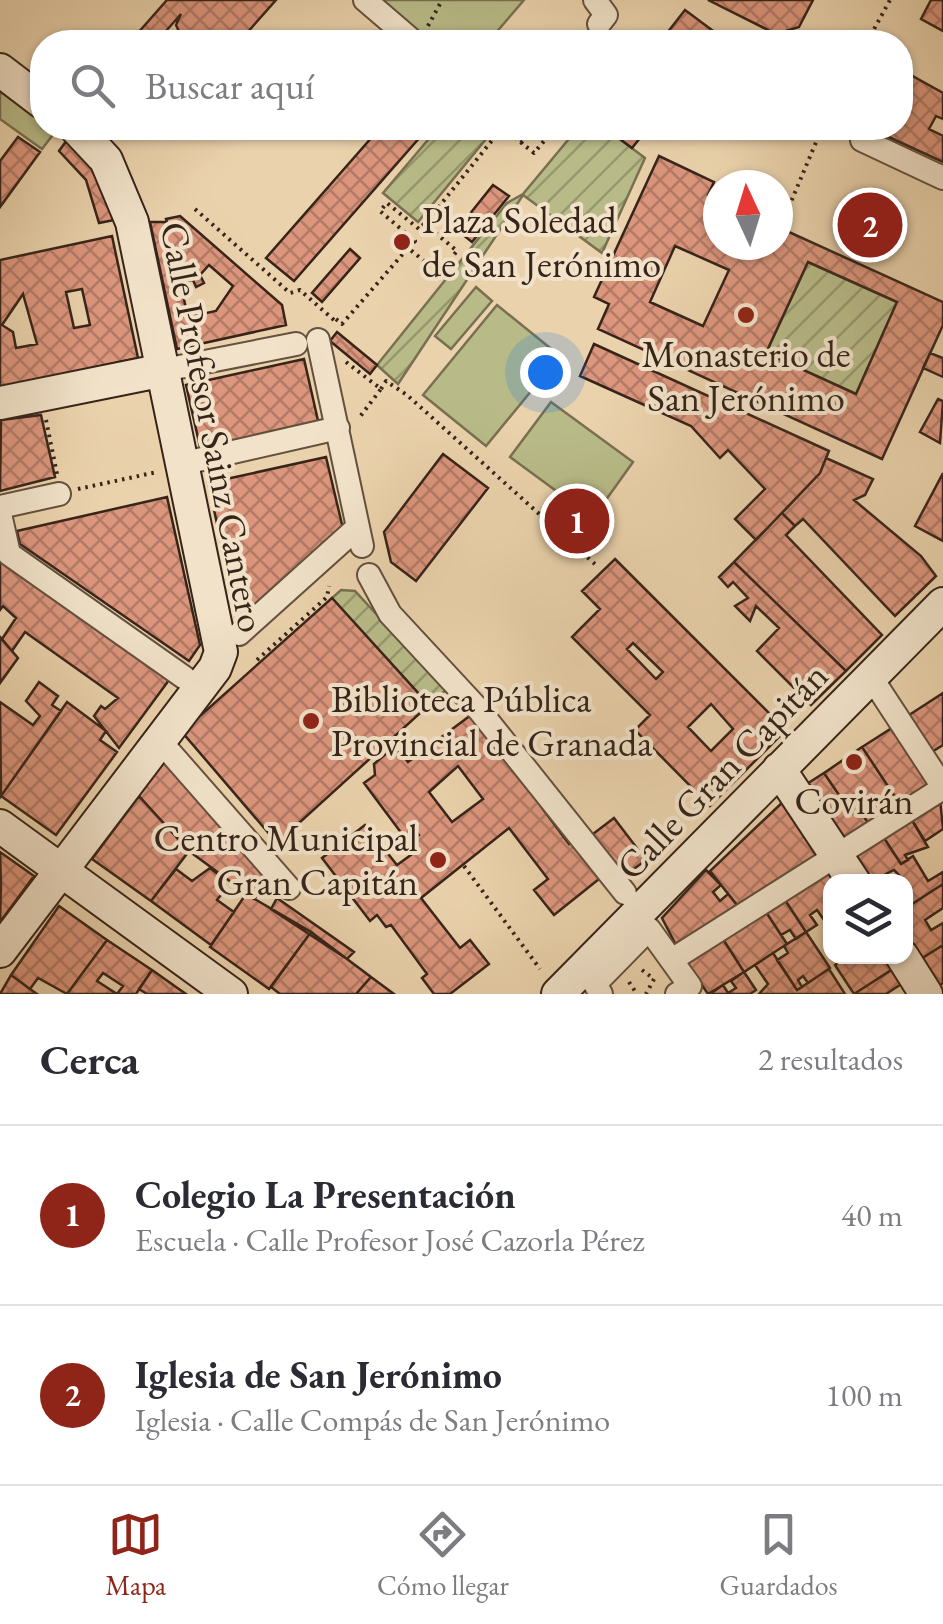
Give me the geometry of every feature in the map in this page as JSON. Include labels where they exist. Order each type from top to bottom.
[{"type":"street","points":[[366,0],[404,30]]},
{"type":"street","points":[[595,0],[606,15],[599,24]]},
{"type":"street","points":[[0,70],[30,93]]},
{"type":"street","name":"Calle Profesor Sainz Cantero","points":[[0,951],[215,668],[221,652],[125,196],[106,160],[87,140]]},
{"type":"street","points":[[862,140],[943,178]]},
{"type":"street","points":[[0,404],[315,337],[360,536],[239,634]]},
{"type":"street","points":[[198,460],[338,428]]},
{"type":"street","points":[[60,493],[0,510],[9,554],[185,678]]},
{"type":"street","points":[[369,575],[390,614],[478,710],[635,900],[678,956],[690,992]]},
{"type":"street","name":"Calle Gran Capitán","points":[[572,986],[635,900],[779,769],[943,604]]},
{"type":"street","points":[[678,956],[845,868],[943,787],[871,677]]},
{"type":"street","points":[[160,741],[289,888]]},
{"type":"street","points":[[779,769],[845,868]]},
{"type":"street","points":[[0,826],[231,994]]},
{"type":"street","points":[[572,986],[595,984],[649,929],[690,986],[690,992]]},
{"type":"street","points":[[907,964],[926,994]]},
{"type":"path","points":[[424,30],[445,0]]},
{"type":"path","points":[[874,30],[890,0]]},
{"type":"path","points":[[195,209],[290,293],[300,290],[342,324],[415,240],[380,211],[387,203],[420,230],[493,140]]},
{"type":"path","points":[[517,140],[534,153],[545,140]]},
{"type":"path","points":[[793,197],[817,140]]},
{"type":"path","points":[[408,248],[438,273],[457,251],[424,224]]},
{"type":"path","points":[[315,337],[336,319]]},
{"type":"path","points":[[341,358],[381,389]]},
{"type":"path","points":[[338,428],[354,426],[386,381],[407,395],[596,565]]},
{"type":"path","points":[[44,409],[60,493],[165,470]]},
{"type":"path","points":[[259,662],[327,597],[330,584]]},
{"type":"path","points":[[464,866],[572,986]]},
{"type":"path","points":[[636,994],[629,980],[643,970],[654,979],[648,994]]},
{"type":"green space","points":[[378,0],[524,0],[498,30],[412,30]]},
{"type":"green space","points":[[5,89],[30,107],[30,140],[49,140],[42,149],[0,119],[0,95]]},
{"type":"green space","points":[[428,140],[485,140],[418,222],[383,193]]},
{"type":"green space","points":[[568,140],[621,140],[645,158],[602,253],[523,195],[398,384],[377,365],[507,203],[523,194]]},
{"type":"green space","points":[[808,262],[897,302],[856,394],[766,353]]},
{"type":"green space","points":[[476,287],[492,301],[451,349],[435,336]]},
{"type":"green space","points":[[497,305],[560,356],[486,446],[423,395]]},
{"type":"green space","points":[[551,402],[633,462],[593,518],[510,457]]},
{"type":"green space","points":[[341,590],[355,591],[446,690],[429,705],[332,598]]},
{"type":"building","points":[[167,0],[276,0],[250,30],[178,30],[176,25],[181,14],[167,30],[141,30]]},
{"type":"building","points":[[708,0],[813,0],[799,27],[768,30]]},
{"type":"building","points":[[931,0],[943,0],[943,31],[921,19]]},
{"type":"building","points":[[685,10],[712,30],[669,30]]},
{"type":"building","points":[[913,76],[943,93],[943,119],[936,116],[929,129],[943,136],[943,162],[895,140],[913,140]]},
{"type":"building","points":[[18,137],[40,152],[0,207],[0,161]]},
{"type":"building","points":[[67,140],[73,140],[114,198],[119,219],[99,223],[86,180],[59,151]]},
{"type":"building","points":[[369,140],[417,140],[294,281],[266,258]]},
{"type":"building","points":[[621,140],[638,140],[632,148]]},
{"type":"building","name":"Monasterio de San Jerónimo","points":[[659,156],[703,177],[703,258],[675,246],[650,302],[703,326],[729,270],[706,260],[793,260],[793,234],[943,302],[943,325],[882,459],[598,329],[609,304],[594,297]],"holes":[[[808,262],[897,302],[856,394],[766,353]]]},
{"type":"building","points":[[493,185],[509,196],[472,242],[457,230]]},
{"type":"building","points":[[180,216],[282,305],[286,325],[177,349],[150,222],[167,222],[166,219]],"holes":[[[209,265],[233,286],[216,311],[188,317],[180,282],[193,280],[196,287],[204,283],[200,275]]]},
{"type":"building","points":[[112,236],[138,358],[0,388],[0,260]],"holes":[[[82,289],[90,325],[74,328],[66,292]],[[23,294],[37,344],[16,348],[13,332],[2,325]]]},
{"type":"building","points":[[350,249],[360,258],[322,302],[312,293]]},
{"type":"building","points":[[337,332],[377,365],[370,374],[330,341]]},
{"type":"building","points":[[594,344],[829,451],[820,473],[756,540],[735,519],[765,489],[728,450],[720,458],[691,426],[580,376]]},
{"type":"building","points":[[930,353],[943,358],[943,377],[923,368]]},
{"type":"building","points":[[304,359],[319,425],[201,451],[186,385]]},
{"type":"building","points":[[938,399],[943,401],[940,443],[920,432]]},
{"type":"building","points":[[41,415],[55,477],[0,491],[1,420]]},
{"type":"building","points":[[443,454],[488,488],[416,581],[391,562],[384,532]]},
{"type":"building","points":[[326,457],[344,533],[240,627],[208,483]]},
{"type":"building","points":[[826,458],[873,479],[865,495],[854,500],[921,556],[936,576],[895,616],[803,519],[795,526],[782,513],[820,473]]},
{"type":"building","points":[[943,473],[943,541],[915,526]]},
{"type":"building","points":[[167,497],[200,645],[189,661],[20,544],[17,531]]},
{"type":"building","points":[[782,513],[795,526],[786,535],[882,635],[846,671],[734,562]]},
{"type":"building","points":[[615,559],[786,730],[710,806],[635,730],[650,715],[572,637],[600,609],[582,591]],"holes":[[[633,643],[663,672],[656,679],[627,649]],[[711,704],[733,729],[711,751],[688,727]]]},
{"type":"building","points":[[0,561],[169,680],[119,748],[94,716],[101,706],[105,709],[118,698],[25,632],[12,651],[2,639],[16,618],[3,606],[0,610]]},
{"type":"building","points":[[734,562],[846,671],[811,705],[757,651],[779,628],[756,606],[750,621],[735,606],[748,598],[733,582],[728,587],[719,577]]},
{"type":"building","points":[[332,598],[429,705],[277,843],[182,732]]},
{"type":"building","points":[[0,637],[18,658],[0,683]]},
{"type":"building","points":[[39,682],[58,696],[52,705],[61,711],[1,796],[0,702],[33,725],[40,716],[26,701]]},
{"type":"building","points":[[943,693],[943,745],[930,753],[906,717]]},
{"type":"building","points":[[67,702],[106,731],[100,740],[117,752],[56,835],[1,796]]},
{"type":"building","points":[[471,715],[529,791],[536,791],[542,808],[569,844],[576,838],[604,875],[554,915],[534,890],[548,879],[509,828],[421,898],[460,948],[470,940],[489,964],[450,994],[434,994],[422,978],[427,974],[391,925],[386,927],[377,915],[370,921],[322,858],[365,825],[397,865],[415,852],[408,843],[419,835],[415,830],[405,838],[364,783],[375,775],[374,764],[389,751],[401,753],[408,762]],"holes":[[[458,766],[483,799],[452,822],[429,792]]]},
{"type":"building","points":[[895,726],[934,784],[901,806],[862,747]]},
{"type":"building","points":[[862,747],[901,806],[870,826],[859,809],[852,814],[824,773]]},
{"type":"building","points":[[165,755],[275,881],[254,899],[189,851],[139,796],[140,788]]},
{"type":"building","points":[[824,773],[852,814],[859,809],[870,826],[841,846],[802,787]]},
{"type":"building","points":[[139,796],[189,851],[151,901],[92,859]]},
{"type":"building","points":[[786,799],[824,856],[741,910],[710,871]]},
{"type":"building","points":[[940,799],[943,829],[925,841],[910,817]]},
{"type":"building","points":[[910,817],[928,847],[905,855],[908,860],[901,864],[882,835]]},
{"type":"building","points":[[614,818],[646,860],[620,879],[589,837]]},
{"type":"building","points":[[882,835],[901,864],[913,856],[928,881],[943,872],[943,884],[913,903],[913,874],[898,874],[894,870],[886,874],[858,874],[846,857]]},
{"type":"building","points":[[0,852],[34,876],[0,922],[1,884]]},
{"type":"building","points":[[830,866],[836,874],[823,874],[823,919],[817,910],[810,915],[817,925],[806,932],[783,897]]},
{"type":"building","points":[[210,868],[224,879],[218,886],[224,891],[217,900],[234,912],[211,945],[151,901],[176,869],[192,881]]},
{"type":"building","points":[[706,870],[721,885],[713,892],[720,901],[728,894],[741,910],[677,947],[662,918]]},
{"type":"building","points":[[943,884],[943,908],[925,920],[931,930],[943,923],[943,945],[916,962],[913,957],[913,903]]},
{"type":"building","points":[[246,894],[311,932],[269,989],[210,947]]},
{"type":"building","points":[[783,897],[806,932],[796,939],[790,930],[781,935],[764,909]]},
{"type":"building","points":[[277,898],[354,952],[347,959],[271,909]]},
{"type":"building","points":[[59,906],[107,940],[67,994],[38,978],[30,989],[11,975]]},
{"type":"building","points":[[764,909],[787,944],[744,972],[721,936]]},
{"type":"building","points":[[311,932],[371,977],[356,994],[280,994],[271,987]]},
{"type":"building","points":[[806,932],[823,958],[823,964],[830,968],[808,983],[803,976],[798,980],[802,987],[797,990],[777,960],[788,953],[784,946]]},
{"type":"building","points":[[721,936],[744,972],[708,994],[685,960]]},
{"type":"building","points":[[107,940],[152,970],[136,994],[117,994],[67,994]],"holes":[[[103,973],[123,986],[117,994],[97,981]]]},
{"type":"building","points":[[943,945],[943,983],[934,989],[916,962]]},
{"type":"building","points":[[773,953],[797,990],[829,969],[845,994],[759,994],[768,984],[755,965]]},
{"type":"building","points":[[894,964],[896,967],[854,994],[835,965]]},
{"type":"building","points":[[896,967],[906,981],[886,994],[854,994]]},
{"type":"building","points":[[152,970],[186,994],[147,994],[139,989]]},
{"type":"building","points":[[744,972],[756,990],[750,994],[710,994],[723,985],[728,993],[736,988],[731,981]]},
{"type":"building","points":[[11,975],[30,989],[37,994],[0,994]]},
{"type":"building","points":[[371,977],[394,994],[356,994]]},
{"type":"place","name":"Iglesia de San Jerónimo","points":[[870,225]]},
{"type":"place","name":"Plaza Soledad de San Jerónimo","points":[[402,242]]},
{"type":"place","name":"Monasterio de San Jerónimo","points":[[746,315]]},
{"type":"place","name":"Colegio La Presentación","points":[[577,521]]},
{"type":"place","name":"Biblioteca Pública Provincial de Granada","points":[[311,721]]},
{"type":"place","name":"Covirán","points":[[854,762]]},
{"type":"place","name":"Centro Municipal Gran Capitán","points":[[438,860]]}]
